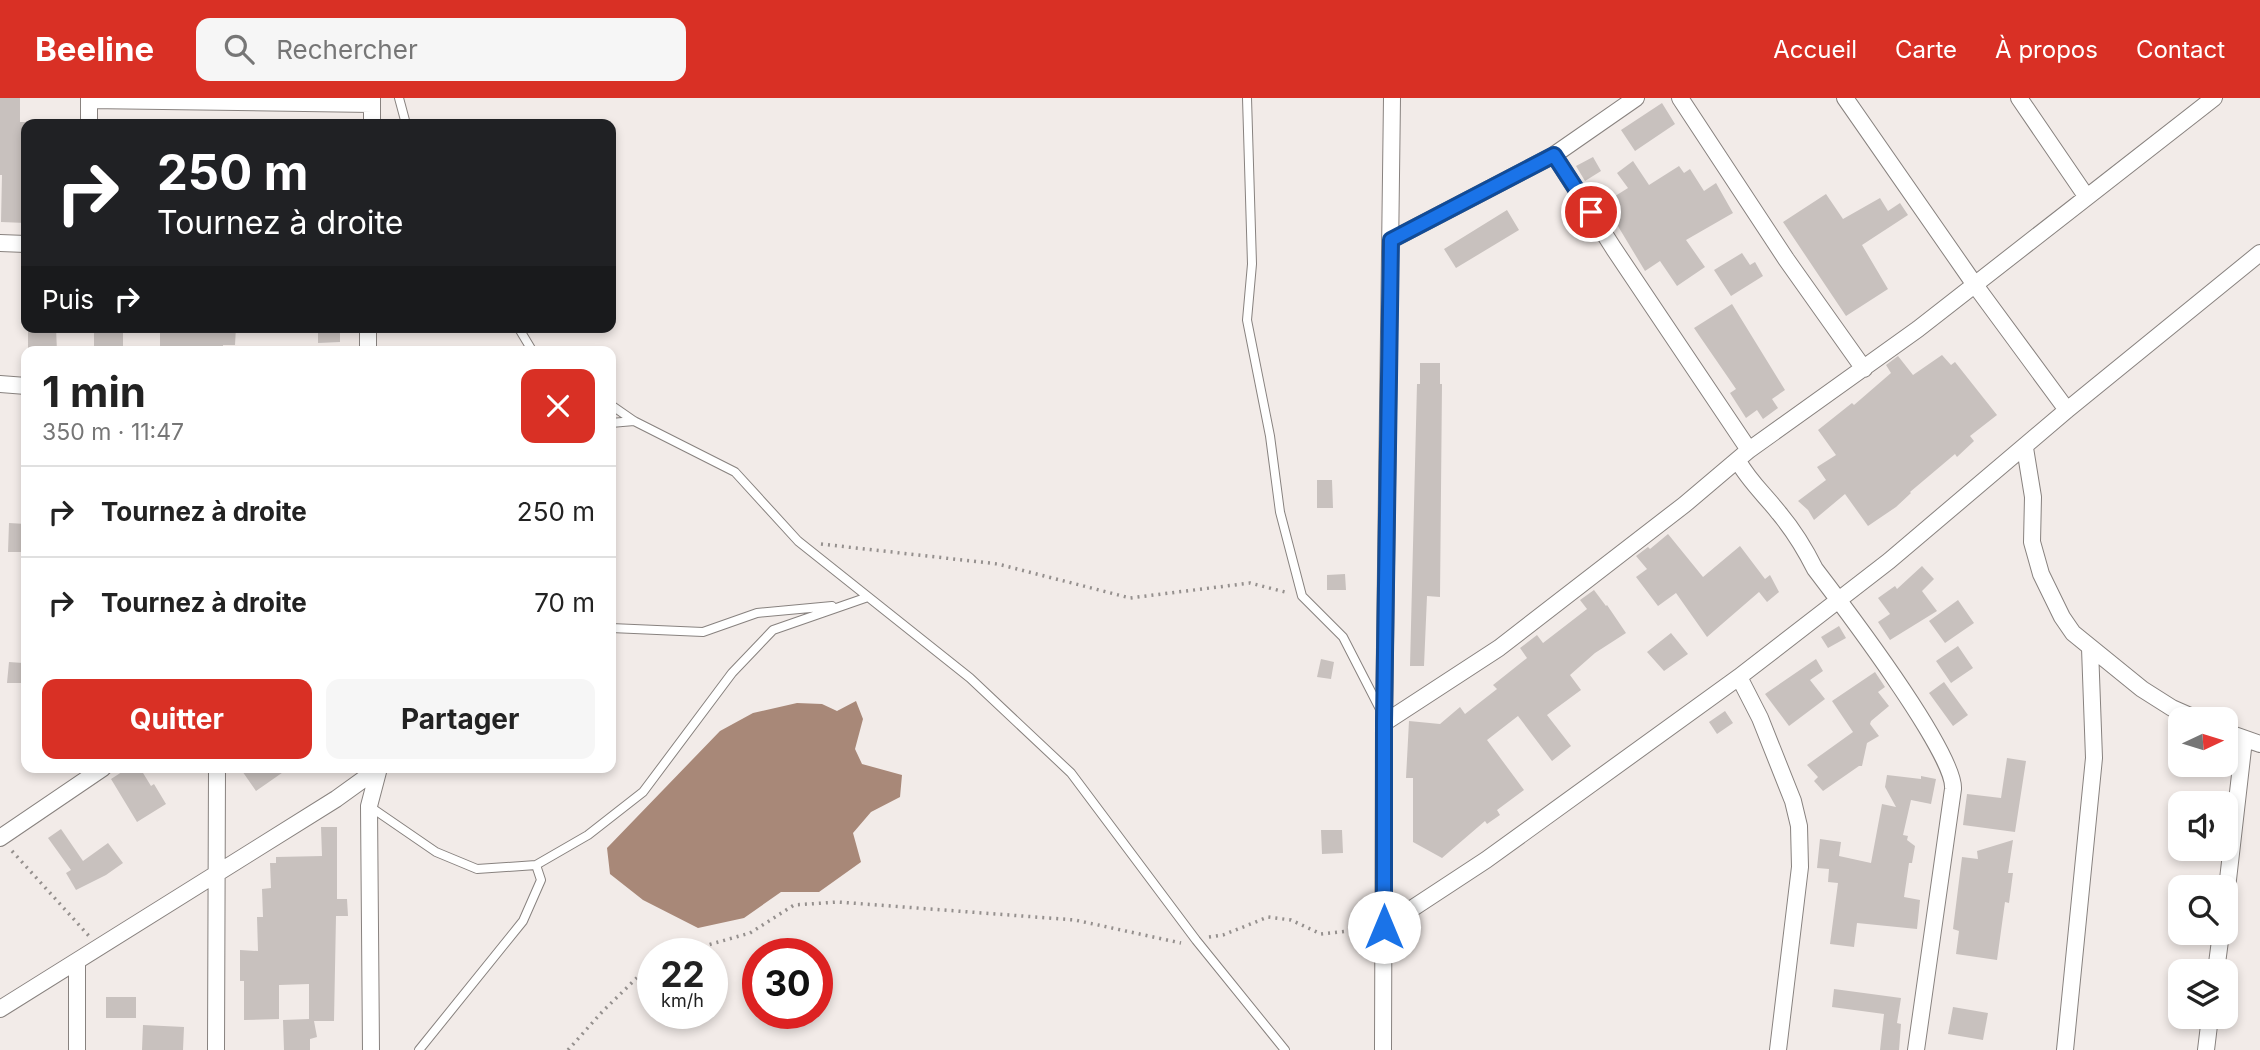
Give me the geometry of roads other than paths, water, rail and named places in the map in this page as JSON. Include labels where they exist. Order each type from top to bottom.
[{"type":"street","points":[[1383,1050],[1384,720],[1392,98]]},
{"type":"street","points":[[1391,240],[1554,155],[1636,98]]},
{"type":"street","points":[[1681,98],[1786,259],[1864,369]]},
{"type":"street","points":[[1845,98],[1975,285],[2067,410]]},
{"type":"street","points":[[2019,98],[2086,196]]},
{"type":"street","points":[[1384,720],[1499,648],[1743,455],[1864,369],[1975,285],[2196,104],[2214,98]]},
{"type":"street","points":[[89,119],[89,99],[372,101],[372,119]]},
{"type":"street","points":[[1554,155],[1743,455],[1746,476],[1780,514],[1804,547],[1815,569],[1910,702],[1953,779],[1916,1050]]},
{"type":"street","points":[[0,243],[21,244]]},
{"type":"street","points":[[1384,927],[1486,860],[1739,677],[1889,561],[2067,410],[2260,253]]},
{"type":"street","points":[[0,384],[21,386]]},
{"type":"street","points":[[2025,448],[2033,497],[2032,542],[2038,565],[2062,617],[2073,633],[2090,648],[2142,689],[2170,707]]},
{"type":"street","points":[[2065,1050],[2094,758],[2090,648]]},
{"type":"street","points":[[1739,677],[1760,718],[1782,772],[1799,826],[1801,846],[1778,1050]]},
{"type":"street","points":[[2230,875],[2252,742]]},
{"type":"street","points":[[77,773],[77,785]]},
{"type":"street","points":[[0,838],[95,773]]},
{"type":"street","points":[[216,1050],[218,773]]},
{"type":"street","points":[[0,1009],[336,799],[372,773]]},
{"type":"street","points":[[371,1050],[369,807],[378,773]]},
{"type":"street","points":[[336,799],[369,807]]},
{"type":"street","points":[[76,1050],[77,962]]},
{"type":"street","points":[[2206,1050],[2209,1029]]},
{"type":"lane","points":[[399,98],[405,119]]},
{"type":"lane","points":[[1247,98],[1252,264],[1247,320],[1270,436],[1280,512],[1302,596],[1343,637],[1384,720]]},
{"type":"lane","points":[[616,408],[634,421],[735,471],[798,541],[970,678],[1071,773],[1196,940],[1285,1050]]},
{"type":"lane","points":[[616,423],[634,421]]},
{"type":"lane","points":[[369,807],[436,852],[477,869],[536,865],[588,835],[643,792],[732,673],[772,630],[868,597]]},
{"type":"lane","points":[[616,628],[703,632],[757,613],[847,605]]},
{"type":"lane","points":[[419,1050],[523,921],[541,880],[536,865]]}]
